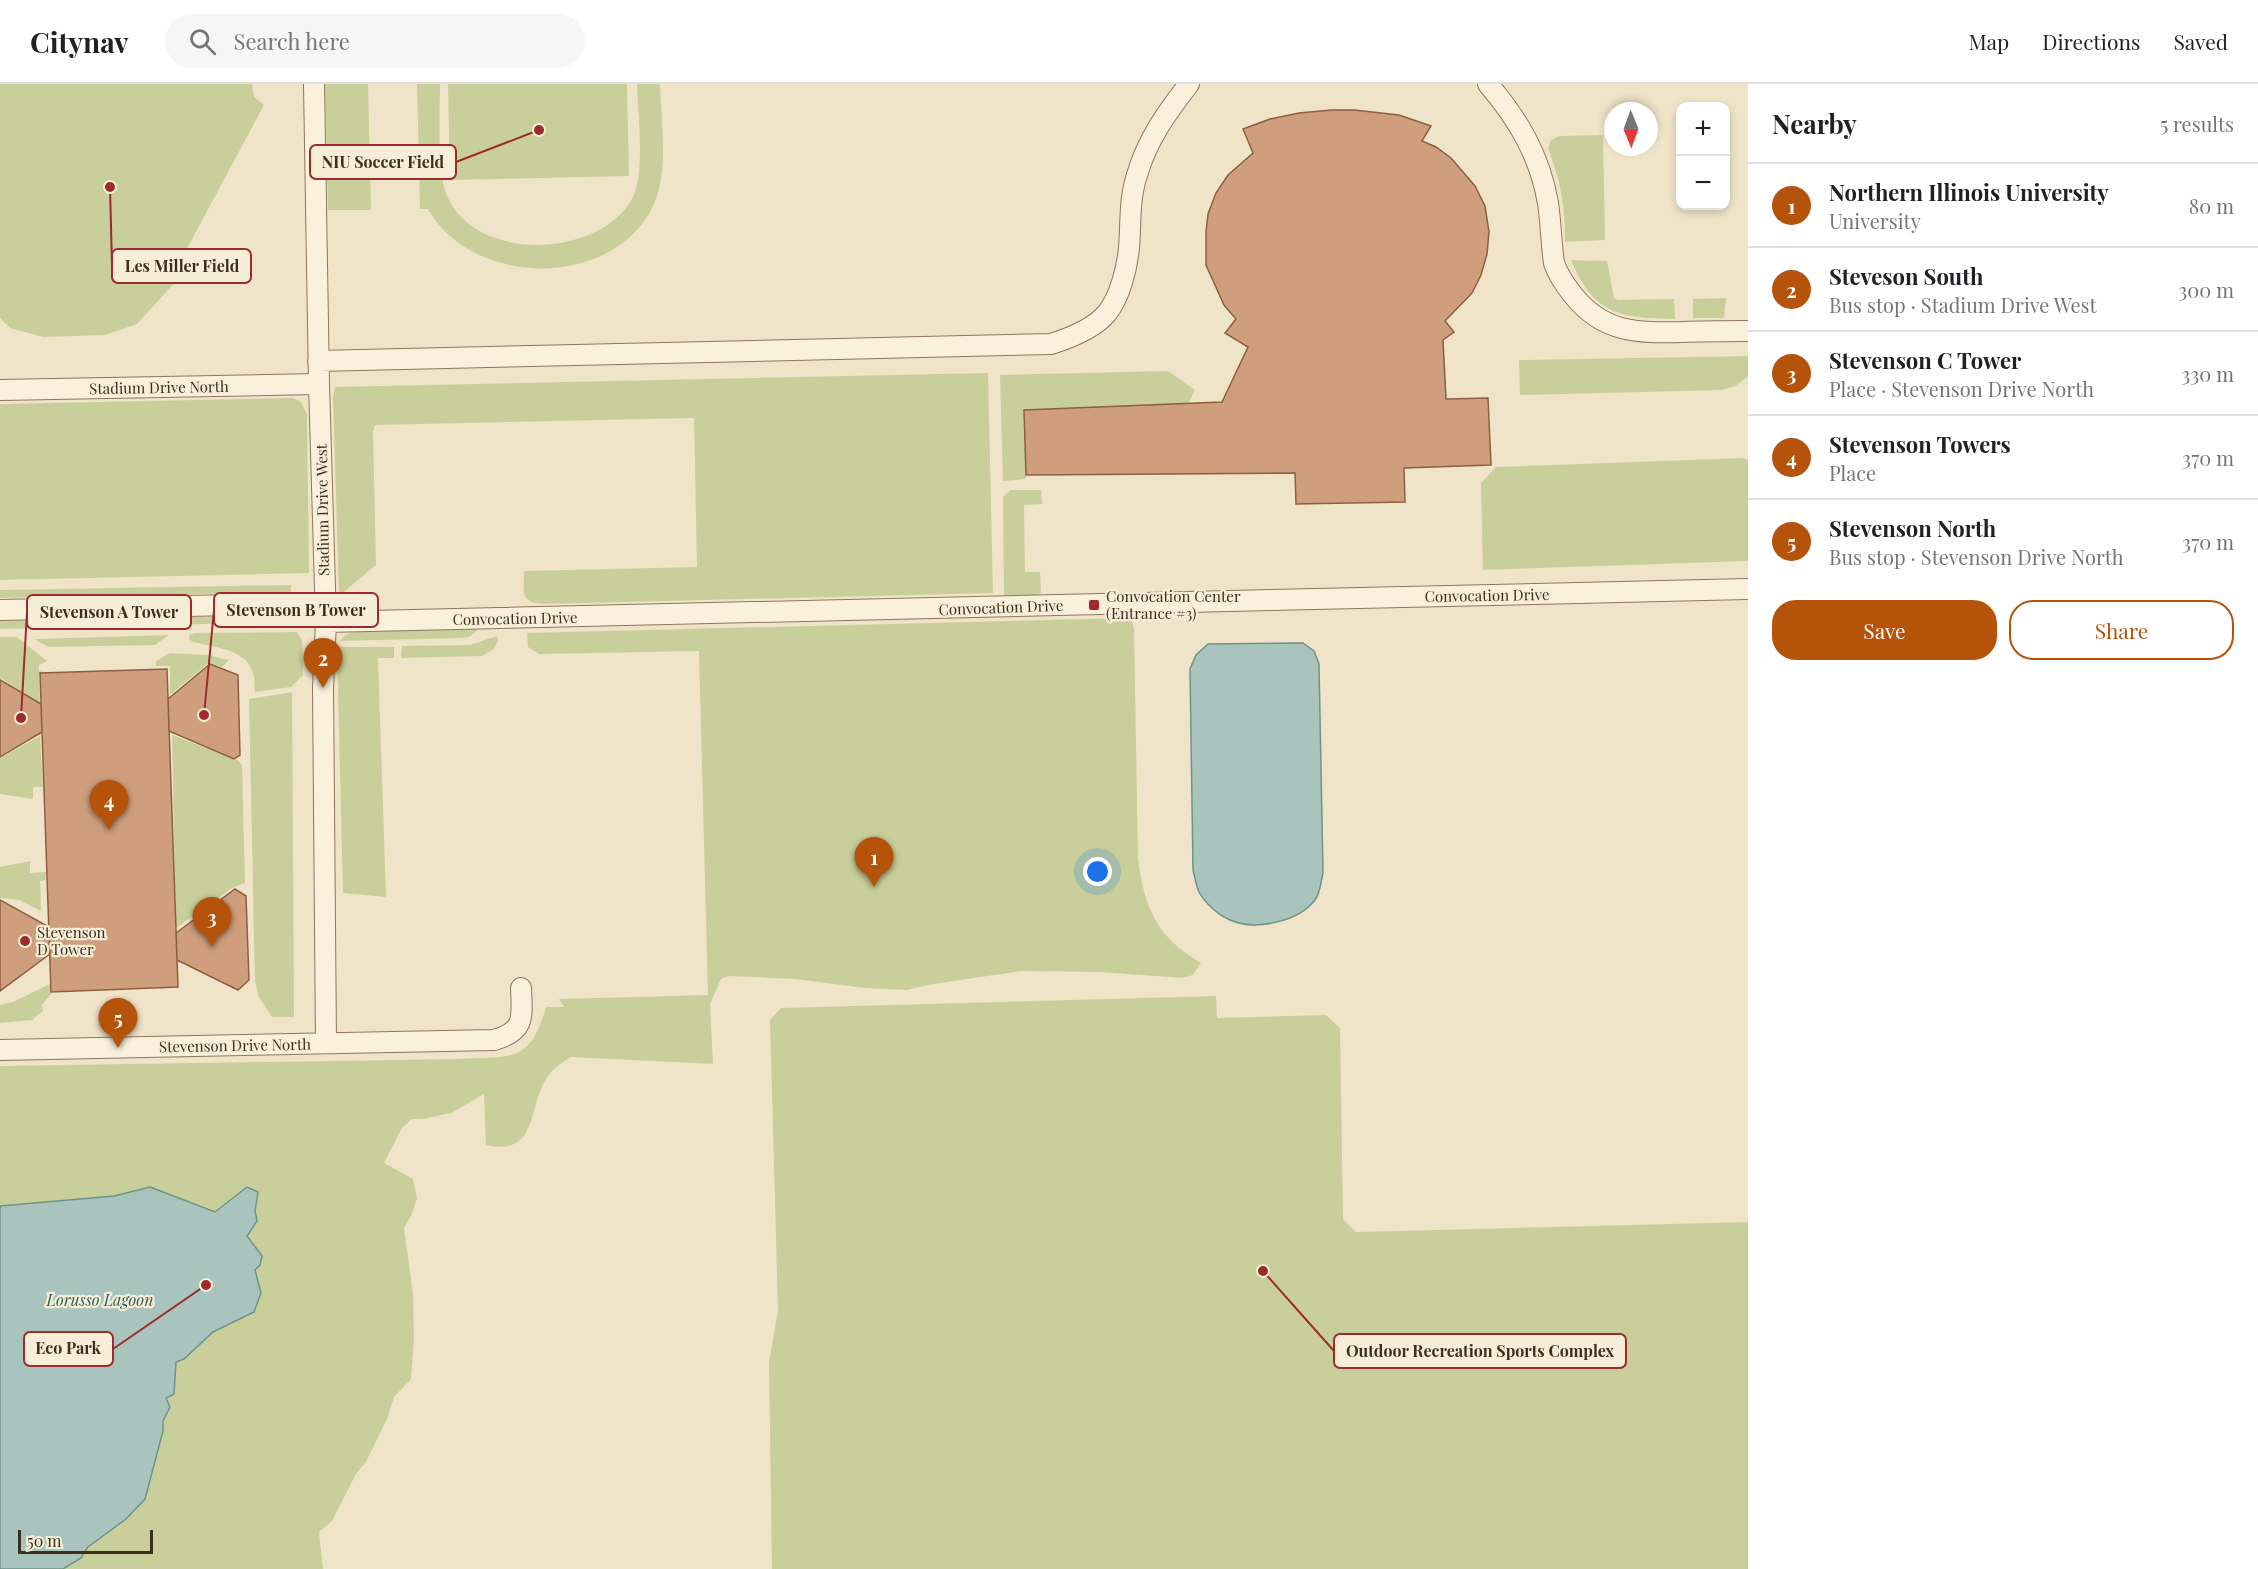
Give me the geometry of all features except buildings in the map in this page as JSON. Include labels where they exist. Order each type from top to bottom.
[{"type":"street","name":"Stadium Drive West","points":[[314,84],[325,612],[322,688],[326,1043]]},
{"type":"street","points":[[318,361],[1051,344],[1070,338],[1092,325],[1106,313],[1117,295],[1129,249],[1131,198],[1142,160],[1155,131],[1189,84]]},
{"type":"street","points":[[1488,84],[1524,133],[1535,156],[1547,200],[1554,263],[1557,272],[1583,308],[1598,319],[1635,332],[1748,331]]},
{"type":"street","name":"Stadium Drive North","points":[[0,390],[319,384]]},
{"type":"street","name":"Convocation Drive","points":[[0,610],[325,612],[1748,589]]},
{"type":"street","name":"Stevenson Drive North","points":[[0,1050],[494,1040],[510,1035],[518,1027],[521,1016],[521,988]]},
{"type":"green space","points":[[0,84],[252,84],[254,97],[264,105],[176,269],[178,279],[137,324],[105,335],[43,337],[10,328],[0,318]]},
{"type":"green space","points":[[325,84],[368,84],[371,210],[328,210]]},
{"type":"green space","points":[[417,84],[440,84],[441,170],[446,193],[460,216],[482,232],[508,242],[537,245],[566,242],[594,233],[617,218],[633,197],[639,173],[637,84],[660,84],[663,132],[661,181],[651,210],[631,236],[604,254],[573,265],[540,268],[506,264],[475,253],[448,234],[428,209],[420,209]]},
{"type":"green space","points":[[448,84],[627,84],[629,176],[450,180]]},
{"type":"green space","points":[[1603,135],[1605,240],[1565,242],[1561,194],[1548,148],[1551,140],[1559,136]]},
{"type":"green space","points":[[1571,260],[1607,261],[1614,298],[1618,300],[1674,299],[1675,319],[1639,317],[1611,310],[1589,292]]},
{"type":"green space","points":[[1726,298],[1724,318],[1693,318],[1693,299]]},
{"type":"green space","points":[[1748,356],[1748,377],[1735,386],[1722,390],[1520,395],[1519,360]]},
{"type":"green space","points":[[1168,371],[1195,390],[1188,404],[1025,410],[1026,479],[1003,481],[1000,375]]},
{"type":"green space","points":[[988,373],[993,593],[545,604],[527,599],[524,590],[524,571],[697,567],[694,418],[375,425],[373,432],[376,565],[339,596],[333,397],[335,387]]},
{"type":"green space","points":[[293,398],[301,402],[307,414],[309,573],[0,580],[0,404]]},
{"type":"green space","points":[[1743,458],[1748,460],[1748,561],[1483,570],[1481,483],[1496,467]]},
{"type":"green space","points":[[1010,490],[1041,490],[1042,504],[1024,505],[1025,572],[1040,572],[1041,593],[1034,596],[1004,597],[1003,497]]},
{"type":"green space","points":[[291,585],[291,592],[0,598],[0,590]]},
{"type":"green space","points":[[292,615],[289,622],[0,629],[0,621]]},
{"type":"green space","points":[[1131,618],[1134,629],[1138,858],[1141,876],[1149,906],[1163,932],[1173,943],[1201,963],[1193,975],[1182,978],[1101,972],[1021,971],[907,990],[865,988],[795,979],[729,976],[721,979],[710,1004],[713,1064],[571,1057],[547,1077],[527,1131],[513,1145],[502,1147],[486,1145],[484,1094],[451,1113],[412,1119],[402,1128],[384,1163],[413,1179],[417,1198],[404,1228],[413,1294],[414,1339],[411,1379],[394,1397],[387,1419],[366,1462],[356,1474],[332,1521],[319,1532],[323,1569],[0,1569],[0,1066],[492,1058],[516,1053],[525,1048],[533,1039],[546,1007],[564,1007],[559,999],[708,995],[699,651],[539,654],[528,647],[527,633]]},
{"type":"green space","points":[[479,629],[469,637],[462,638],[340,641],[345,635],[354,632]]},
{"type":"green space","points":[[297,632],[302,640],[303,675],[291,687],[255,692],[253,673],[250,665],[244,659],[228,650],[193,642],[189,639],[189,635],[195,633]]},
{"type":"green space","points":[[169,635],[155,645],[49,647],[34,639]]},
{"type":"green space","points":[[497,636],[498,641],[494,649],[482,656],[401,658],[402,646],[470,645]]},
{"type":"green space","points":[[0,637],[17,637],[47,661],[39,665],[39,671],[44,672],[39,675],[40,704],[0,678]]},
{"type":"green space","points":[[337,647],[394,647],[394,658],[378,658],[386,897],[343,893]]},
{"type":"green space","points":[[170,653],[208,655],[229,660],[222,667],[209,663],[170,695],[170,666],[156,666],[156,661]]},
{"type":"green space","points":[[292,692],[294,1017],[272,1017],[259,997],[255,981],[249,699]]},
{"type":"green space","points":[[172,735],[238,760],[242,765],[245,883],[232,888],[176,928]]},
{"type":"green space","points":[[40,736],[43,787],[33,787],[33,799],[0,794],[0,758]]},
{"type":"green space","points":[[30,861],[30,873],[46,872],[46,880],[40,881],[41,911],[19,900],[0,898],[0,867]]},
{"type":"green space","points":[[50,984],[51,994],[42,1005],[43,1011],[32,1020],[0,1023],[0,1005],[13,1002]]},
{"type":"green space","points":[[1216,996],[1217,1018],[1326,1015],[1340,1028],[1343,1219],[1356,1232],[1748,1222],[1748,1569],[772,1569],[769,1362],[778,1311],[770,1020],[781,1008]]},
{"type":"water","points":[[1303,643],[1314,651],[1319,664],[1323,873],[1320,887],[1317,897],[1307,908],[1287,919],[1263,924],[1240,923],[1225,918],[1208,904],[1199,892],[1193,870],[1190,669],[1196,655],[1208,644]]},
{"type":"water","name":"Lorusso Lagoon","points":[[150,1187],[215,1212],[247,1187],[258,1192],[255,1211],[257,1221],[247,1236],[262,1256],[260,1265],[255,1270],[261,1293],[254,1312],[213,1332],[184,1359],[176,1362],[174,1394],[166,1398],[170,1407],[163,1421],[163,1431],[145,1499],[126,1519],[88,1547],[81,1558],[63,1569],[0,1569],[0,1206],[114,1196]]},
{"type":"place","name":"NIU Soccer Field","points":[[539,130]]},
{"type":"place","name":"Les Miller Field","points":[[110,187]]},
{"type":"place","name":"Convocation Center (Entrance #3)","points":[[1094,605]]},
{"type":"place","name":"Steveson South","points":[[323,688]]},
{"type":"place","name":"Stevenson B Tower","points":[[204,715]]},
{"type":"place","name":"Stevenson A Tower","points":[[21,718]]},
{"type":"place","name":"Stevenson Towers","points":[[109,830]]},
{"type":"place","name":"Northern Illinois University","points":[[874,887]]},
{"type":"place","name":"Stevenson D Tower","points":[[25,941]]},
{"type":"place","name":"Stevenson C Tower","points":[[212,947]]},
{"type":"place","name":"Stevenson North","points":[[118,1048]]},
{"type":"place","name":"Outdoor Recreation Sports Complex","points":[[1263,1271]]},
{"type":"place","name":"Eco Park","points":[[206,1285]]}]
